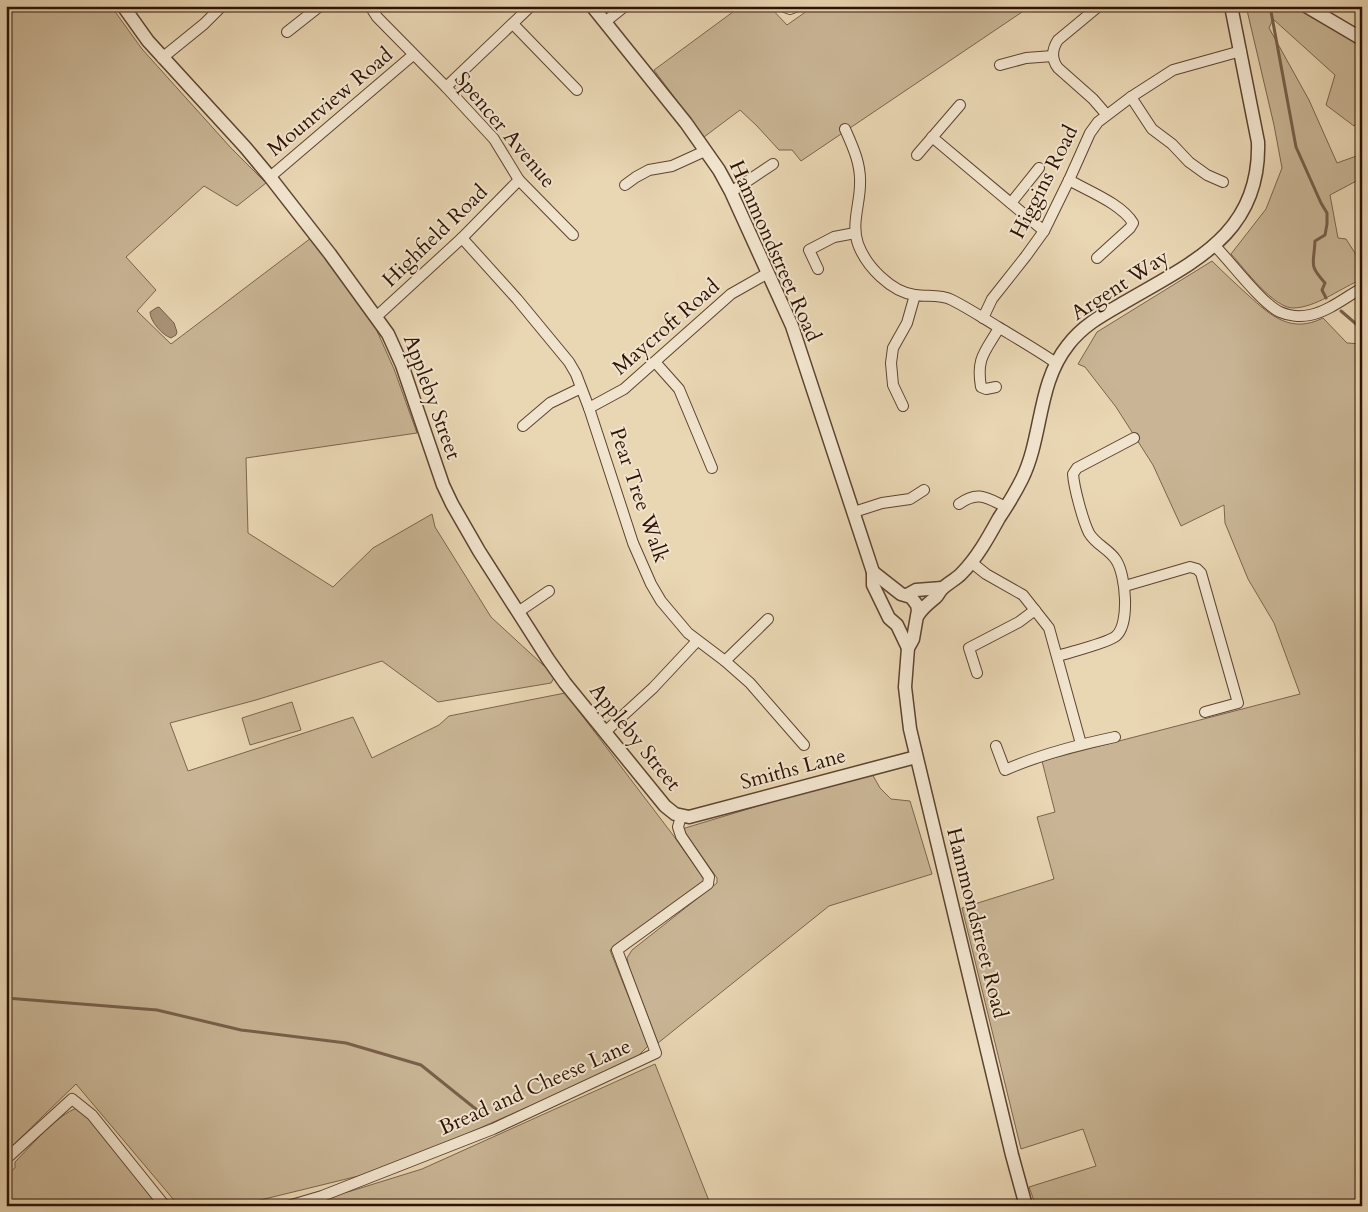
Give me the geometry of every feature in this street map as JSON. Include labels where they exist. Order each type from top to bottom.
[{"type":"street","name":"Appleby Street","points":[[123,6],[142,34],[162,58],[245,147],[270,177],[330,254],[388,334],[402,365],[434,461],[452,504],[554,667],[665,806],[681,816]]},
{"type":"street","points":[[162,58],[204,24],[222,6]]},
{"type":"street","points":[[287,32],[320,6]]},
{"type":"street","name":"Spencer Avenue","points":[[370,6],[413,55],[446,87],[494,139],[519,180],[573,236]]},
{"type":"street","points":[[446,87],[531,6]]},
{"type":"street","name":"Hammondstreet Road","points":[[592,6],[686,123],[719,170],[731,192],[792,326],[873,572],[874,585],[889,618],[897,625],[908,648]]},
{"type":"street","points":[[605,22],[625,6]]},
{"type":"street","points":[[1099,6],[1058,40],[1054,47],[1053,56],[1054,63],[1058,68],[1093,99],[1106,114]]},
{"type":"street","name":"Argent Way","points":[[916,617],[923,607],[937,596],[942,588],[952,582],[971,562],[1006,507],[1025,471],[1038,431],[1044,395],[1056,363],[1068,345],[1089,323],[1196,260],[1215,246],[1244,209],[1252,191],[1257,167],[1258,142],[1232,6]]},
{"type":"street","points":[[1306,6],[1362,39]]},
{"type":"street","points":[[513,24],[577,90]]},
{"type":"street","name":"Higgins Road","points":[[982,318],[992,300],[1044,231],[1090,133],[1106,114],[1173,70],[1240,51]]},
{"type":"street","name":"Mountview Road","points":[[270,177],[413,55]]},
{"type":"street","points":[[1000,65],[1026,58],[1053,56]]},
{"type":"street","points":[[1131,97],[1152,129],[1172,144],[1193,165],[1223,182]]},
{"type":"street","points":[[917,155],[960,105]]},
{"type":"street","points":[[845,129],[858,160],[860,178],[855,233],[864,256],[884,281],[900,292],[943,297],[1030,345],[1056,363]]},
{"type":"street","points":[[932,137],[1044,231]]},
{"type":"street","points":[[625,185],[649,170],[672,166],[706,151]]},
{"type":"street","points":[[731,192],[773,164]]},
{"type":"street","points":[[1011,202],[1039,168]]},
{"type":"street","name":"Highfield Road","points":[[376,317],[462,238],[519,180]]},
{"type":"street","points":[[1069,180],[1115,206],[1133,223],[1097,258]]},
{"type":"street","points":[[818,269],[809,250],[840,235],[855,233]]},
{"type":"street","name":"Pear Tree Walk","points":[[462,238],[517,298],[569,362],[589,408],[633,543],[651,584],[671,615],[697,641],[725,661],[750,683],[804,745]]},
{"type":"street","points":[[1215,246],[1266,302],[1280,312],[1303,316],[1319,312],[1362,288]]},
{"type":"street","name":"Maycroft Road","points":[[589,408],[624,389],[731,294],[768,273]]},
{"type":"street","points":[[903,406],[893,385],[891,363],[893,348],[907,323],[915,295]]},
{"type":"street","points":[[996,386],[986,389],[981,387],[978,372],[980,361],[999,328]]},
{"type":"street","points":[[655,362],[679,389],[712,468]]},
{"type":"street","points":[[523,426],[550,403],[581,388]]},
{"type":"street","points":[[1058,656],[1116,636],[1120,629],[1124,610],[1125,586],[1114,557],[1094,540],[1087,528],[1073,474],[1077,468],[1134,438]]},
{"type":"street","points":[[854,512],[882,503],[910,498],[924,490]]},
{"type":"street","points":[[959,504],[971,497],[983,496],[1006,507]]},
{"type":"street","points":[[971,562],[986,574],[1018,591],[1049,628],[1081,744]]},
{"type":"street","points":[[1125,586],[1190,567],[1197,569],[1201,573],[1238,703],[1205,712]]},
{"type":"street","points":[[873,572],[904,595],[915,600],[918,610],[916,617],[908,625],[897,625]]},
{"type":"street","points":[[887,613],[888,602],[892,598],[916,590],[942,588]]},
{"type":"street","points":[[518,612],[549,591]]},
{"type":"street","points":[[977,673],[969,648],[1019,622],[1035,610]]},
{"type":"street","name":"Hammondstreet Road","points":[[916,617],[913,639],[908,648],[905,687],[910,729],[1026,1206]]},
{"type":"street","points":[[725,661],[768,619]]},
{"type":"street","points":[[605,732],[653,688],[697,641]]},
{"type":"street","points":[[996,746],[1005,770],[1044,754],[1115,737]]},
{"type":"street","name":"Smiths Lane","points":[[681,816],[689,817],[916,757]]},
{"type":"street","name":"Bread and Cheese Lane","points":[[288,1206],[322,1196],[493,1129],[656,1053],[617,950],[708,884],[709,877],[681,836],[678,828],[681,816]]},
{"type":"street","points":[[6,1159],[72,1099],[92,1115],[165,1206]]},
{"type":"shaded area","points":[[6,6],[111,6],[142,49],[231,148],[266,183],[237,206],[204,186],[126,257],[156,290],[137,311],[171,344],[311,238],[373,322],[394,369],[417,433],[246,458],[248,533],[333,587],[373,548],[432,514],[435,527],[491,617],[555,676],[551,683],[438,702],[382,661],[256,700],[170,723],[188,771],[353,717],[372,758],[439,725],[449,716],[565,693],[673,835],[704,879],[703,883],[610,950],[648,1046],[634,1060],[387,1169],[236,1206],[179,1206],[76,1084],[6,1152]]},
{"type":"shaded area","points":[[741,6],[769,6],[787,25],[814,6],[1031,6],[801,161],[792,150],[779,150],[740,110],[704,137],[654,70]]},
{"type":"shaded area","points":[[1246,6],[1298,6],[1362,44],[1362,119],[1354,126],[1326,105],[1335,75],[1273,19],[1269,28],[1309,100],[1337,163],[1362,154],[1362,178],[1330,195],[1338,238],[1346,239],[1362,264],[1358,281],[1319,301],[1302,307],[1286,307],[1278,302],[1260,287],[1231,254],[1266,209],[1282,168],[1274,125]]},
{"type":"shaded area","points":[[1212,261],[1273,316],[1291,323],[1301,324],[1323,318],[1347,343],[1362,344],[1362,1206],[1343,1206],[1341,1204],[1338,1206],[1036,1206],[1029,1187],[1096,1166],[1083,1129],[1021,1149],[962,908],[1054,879],[1037,817],[1055,812],[1042,761],[1300,694],[1274,623],[1248,579],[1225,523],[1224,505],[1181,526],[1153,465],[1116,407],[1085,367],[1078,364],[1097,332]]},
{"type":"shaded area","points":[[159,307],[174,323],[177,332],[171,338],[160,331],[152,319],[150,312]]},
{"type":"shaded area","points":[[292,702],[301,730],[250,745],[242,718]]},
{"type":"shaded area","points":[[871,772],[880,788],[891,799],[910,801],[932,874],[829,906],[658,1043],[627,958],[632,950],[717,883],[717,878],[684,831],[685,828]]},
{"type":"shaded area","points":[[655,1064],[711,1206],[295,1206],[422,1169]]},
{"type":"shaded area","points":[[77,1108],[87,1115],[163,1206],[6,1206],[6,1169],[11,1171],[15,1168],[15,1162],[44,1132],[61,1117]]},
{"type":"waterway","points":[[1270,6],[1296,147],[1327,213],[1325,235],[1315,241],[1313,260],[1316,272],[1325,283],[1322,290],[1326,298]]},
{"type":"waterway","points":[[1341,311],[1362,329]]},
{"type":"waterway","points":[[6,998],[157,1010],[241,1030],[346,1043],[421,1065],[482,1114]]}]
